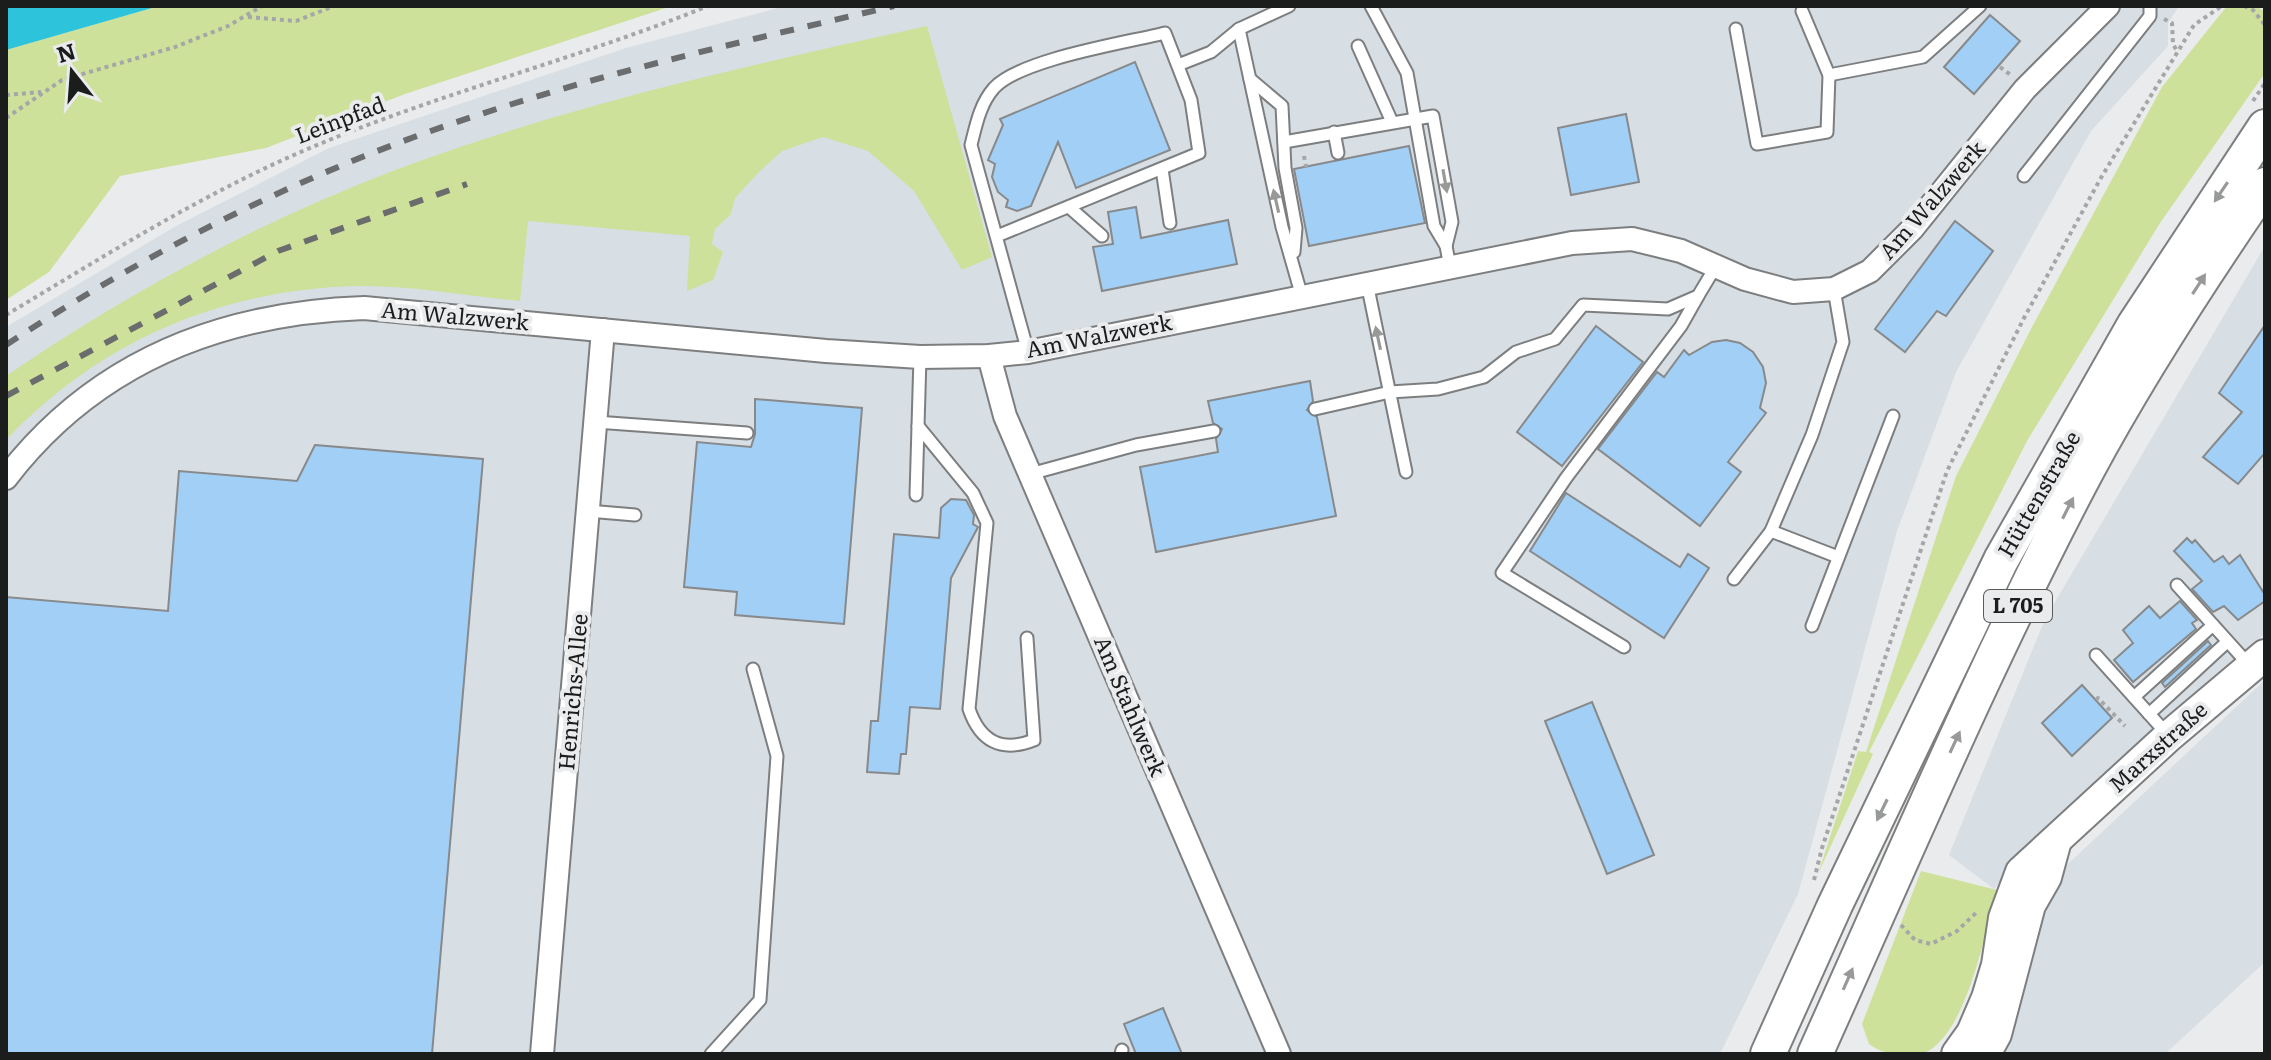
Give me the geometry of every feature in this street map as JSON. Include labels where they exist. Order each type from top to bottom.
[{"type":"main road","name":"Hüttenstraße","points":[[1768,1054],[1829,919],[2001,560],[2260,112]]},
{"type":"main road","name":"Hüttenstraße","points":[[1812,1053],[2022,598],[2087,470],[2160,345],[2265,185]]},
{"type":"street","name":"Am Walzwerk","points":[[6,478],[23,457],[75,407],[129,368],[229,325],[282,314],[364,308],[920,357],[989,356],[1028,352],[1367,283],[1448,256],[1572,243],[1632,239],[1681,251],[1745,279],[1793,292],[1834,289],[1870,271],[1912,229],[2025,89],[2108,6]]},
{"type":"street","name":"Henrichs-Allee","points":[[542,1054],[603,330]]},
{"type":"street","name":"Am Stahlwerk","points":[[989,356],[1005,416],[1279,1054]]},
{"type":"street","name":"Marxstraße","points":[[1957,1054],[1972,1033],[1987,998],[1997,965],[2004,918],[2021,872],[2055,844],[2159,725],[2258,661]]},
{"type":"street","name":"Marxstraße","points":[[1985,1054],[1996,1034],[2030,905],[2046,877],[2055,844]]},
{"type":"lane","points":[[1178,65],[1211,52],[1239,29],[1289,6]]},
{"type":"lane","points":[[1371,6],[1407,73],[1434,226],[1448,256]]},
{"type":"lane","points":[[1829,75],[1923,57],[1980,6]]},
{"type":"lane","points":[[2024,176],[2151,9]]},
{"type":"lane","points":[[1736,29],[1757,144],[1827,132],[1829,75],[1802,11]]},
{"type":"lane","points":[[1239,29],[1282,227],[1293,256],[1302,297]]},
{"type":"lane","points":[[997,236],[1199,153],[1191,100],[1165,33],[1039,63],[995,86],[978,114],[971,145],[1028,352]]},
{"type":"lane","points":[[1358,46],[1392,122]]},
{"type":"lane","points":[[1250,79],[1282,106],[1285,168],[1296,228],[1293,256]]},
{"type":"lane","points":[[1284,142],[1433,116],[1452,222],[1448,256]]},
{"type":"lane","points":[[1334,132],[1338,153]]},
{"type":"lane","points":[[1162,169],[1170,223]]},
{"type":"lane","points":[[1069,207],[1102,236]]},
{"type":"lane","points":[[1624,647],[1502,573],[1566,478],[1681,326],[1716,265]]},
{"type":"lane","points":[[1367,283],[1406,472]]},
{"type":"lane","points":[[1734,579],[1771,531],[1812,435],[1843,342],[1834,289]]},
{"type":"lane","points":[[1315,409],[1390,392],[1438,389],[1484,377],[1516,352],[1555,339],[1583,305],[1668,309],[1698,296]]},
{"type":"lane","points":[[916,495],[920,357]]},
{"type":"lane","points":[[1812,626],[1893,416]]},
{"type":"lane","points":[[596,422],[747,433]]},
{"type":"lane","points":[[918,426],[973,493],[987,523],[969,709],[976,729],[993,742],[1019,746],[1034,740],[1027,638]]},
{"type":"lane","points":[[1030,474],[1136,445],[1214,431]]},
{"type":"lane","points":[[588,511],[635,515]]},
{"type":"lane","points":[[1771,531],[1838,557]]},
{"type":"lane","points":[[2177,585],[2227,642],[2258,661]]},
{"type":"lane","points":[[2134,697],[2213,625]]},
{"type":"lane","points":[[2096,655],[2159,725],[2227,642]]},
{"type":"lane","points":[[711,1054],[760,1000],[777,756],[753,669]]},
{"type":"path","points":[[6,118],[43,92],[80,72],[175,47],[262,6]]},
{"type":"path","points":[[243,17],[260,15],[296,21],[334,6]]},
{"type":"path","name":"Leinpfad","points":[[6,315],[175,215],[302,151],[471,87],[650,29],[708,6]]},
{"type":"path","points":[[1813,883],[1947,471],[2031,305],[2102,176],[2194,25],[2222,6]]},
{"type":"path","points":[[2244,6],[2253,10],[2265,25]]},
{"type":"path","points":[[2151,9],[2172,23],[2173,44],[2177,51]]},
{"type":"path","points":[[2260,112],[2265,83]]},
{"type":"path","points":[[6,95],[43,92]]},
{"type":"path","points":[[2096,700],[2098,698],[2125,726]]},
{"type":"path","points":[[1883,899],[1915,940],[1931,944],[1957,931],[1985,904]]},
{"type":"shaded area","points":[[786,6],[2179,6],[2168,23],[2168,46],[2091,131],[1956,372],[1897,531],[1798,894],[1720,1054],[6,1054],[6,327],[176,226],[329,148],[626,48]]},
{"type":"shaded area","points":[[2265,246],[2265,633],[2134,748],[2017,860],[1994,889],[1949,855],[2045,619]]},
{"type":"shaded area","points":[[2265,680],[2265,962],[2165,1054],[2000,1054],[2012,1035],[2025,961],[2055,876]]},
{"type":"green space","points":[[159,6],[672,6],[405,94],[266,148],[120,176],[49,272],[6,300],[6,50]]},
{"type":"green space","points":[[2227,6],[2256,6],[2265,12],[2265,73],[2160,223],[2027,441],[1869,752],[1873,754],[1818,874],[1858,751],[1866,752],[1956,476],[2032,327],[2162,87]]},
{"type":"green space","points":[[927,26],[992,257],[962,270],[914,191],[868,151],[823,137],[782,151],[735,198],[731,214],[715,229],[712,244],[723,252],[713,280],[687,291],[690,236],[528,221],[520,301],[417,289],[356,286],[257,298],[210,310],[165,327],[81,375],[42,405],[6,440],[6,376],[145,289],[290,214],[456,148],[589,107],[724,72]]},
{"type":"green space","points":[[1921,871],[1997,890],[1974,975],[1946,1035],[1926,1052],[1889,1053],[1869,1044],[1862,1024]]},
{"type":"water","points":[[6,6],[159,6],[6,50]]},
{"type":"building","points":[[1990,15],[2020,41],[1974,94],[1944,67]]},
{"type":"building","points":[[1135,62],[1170,150],[1076,188],[1058,142],[1031,206],[1017,211],[1006,207],[1008,200],[998,192],[992,177],[995,164],[988,160],[1003,125],[1000,119]]},
{"type":"building","points":[[1626,114],[1639,182],[1571,195],[1558,128]]},
{"type":"building","points":[[1409,146],[1425,223],[1309,246],[1294,169]]},
{"type":"building","points":[[1136,207],[1141,238],[1228,220],[1237,264],[1102,291],[1093,247],[1113,244],[1108,212]]},
{"type":"building","points":[[1955,221],[1993,251],[1946,316],[1937,311],[1905,352],[1875,329]]},
{"type":"building","points":[[2265,325],[2265,453],[2238,484],[2203,457],[2242,412],[2219,393]]},
{"type":"building","points":[[1596,326],[1643,362],[1562,466],[1517,432]]},
{"type":"building","points":[[1726,340],[1740,343],[1753,352],[1763,367],[1766,383],[1760,408],[1766,413],[1728,462],[1741,472],[1700,526],[1598,449],[1657,372],[1664,377],[1684,350],[1689,355],[1712,342]]},
{"type":"building","points":[[1310,381],[1313,401],[1307,410],[1317,417],[1336,516],[1156,552],[1140,467],[1218,452],[1216,439],[1222,429],[1213,423],[1208,401]]},
{"type":"building","points":[[755,399],[862,408],[844,624],[735,615],[737,592],[684,587],[697,442],[751,447],[755,434]]},
{"type":"building","points":[[315,445],[483,459],[432,1054],[6,1054],[6,597],[168,611],[179,471],[297,481]]},
{"type":"building","points":[[1566,493],[1680,567],[1688,554],[1709,568],[1664,638],[1530,551]]},
{"type":"building","points":[[951,499],[966,500],[974,515],[973,524],[978,527],[951,578],[940,709],[910,707],[906,754],[901,754],[899,774],[867,772],[871,721],[878,721],[894,534],[939,538],[941,508]]},
{"type":"building","points":[[2187,538],[2192,543],[2195,540],[2214,562],[2223,556],[2229,564],[2240,555],[2265,595],[2265,601],[2238,620],[2224,606],[2213,612],[2192,589],[2202,581],[2174,551]]},
{"type":"building","points":[[2180,601],[2197,620],[2192,623],[2196,629],[2133,682],[2114,660],[2133,643],[2123,630],[2149,606],[2160,618]]},
{"type":"building","points":[[2208,641],[2211,645],[2165,687],[2162,683]]},
{"type":"building","points":[[2082,685],[2112,718],[2072,756],[2042,723]]},
{"type":"building","points":[[1592,702],[1654,855],[1607,874],[1545,721]]},
{"type":"building","points":[[1163,1008],[1182,1054],[1136,1054],[1124,1024]]},
{"type":"railway","points":[[6,345],[175,244],[294,186],[416,136],[632,69],[894,6]]},
{"type":"railway","points":[[6,396],[278,251],[467,184]]}]
